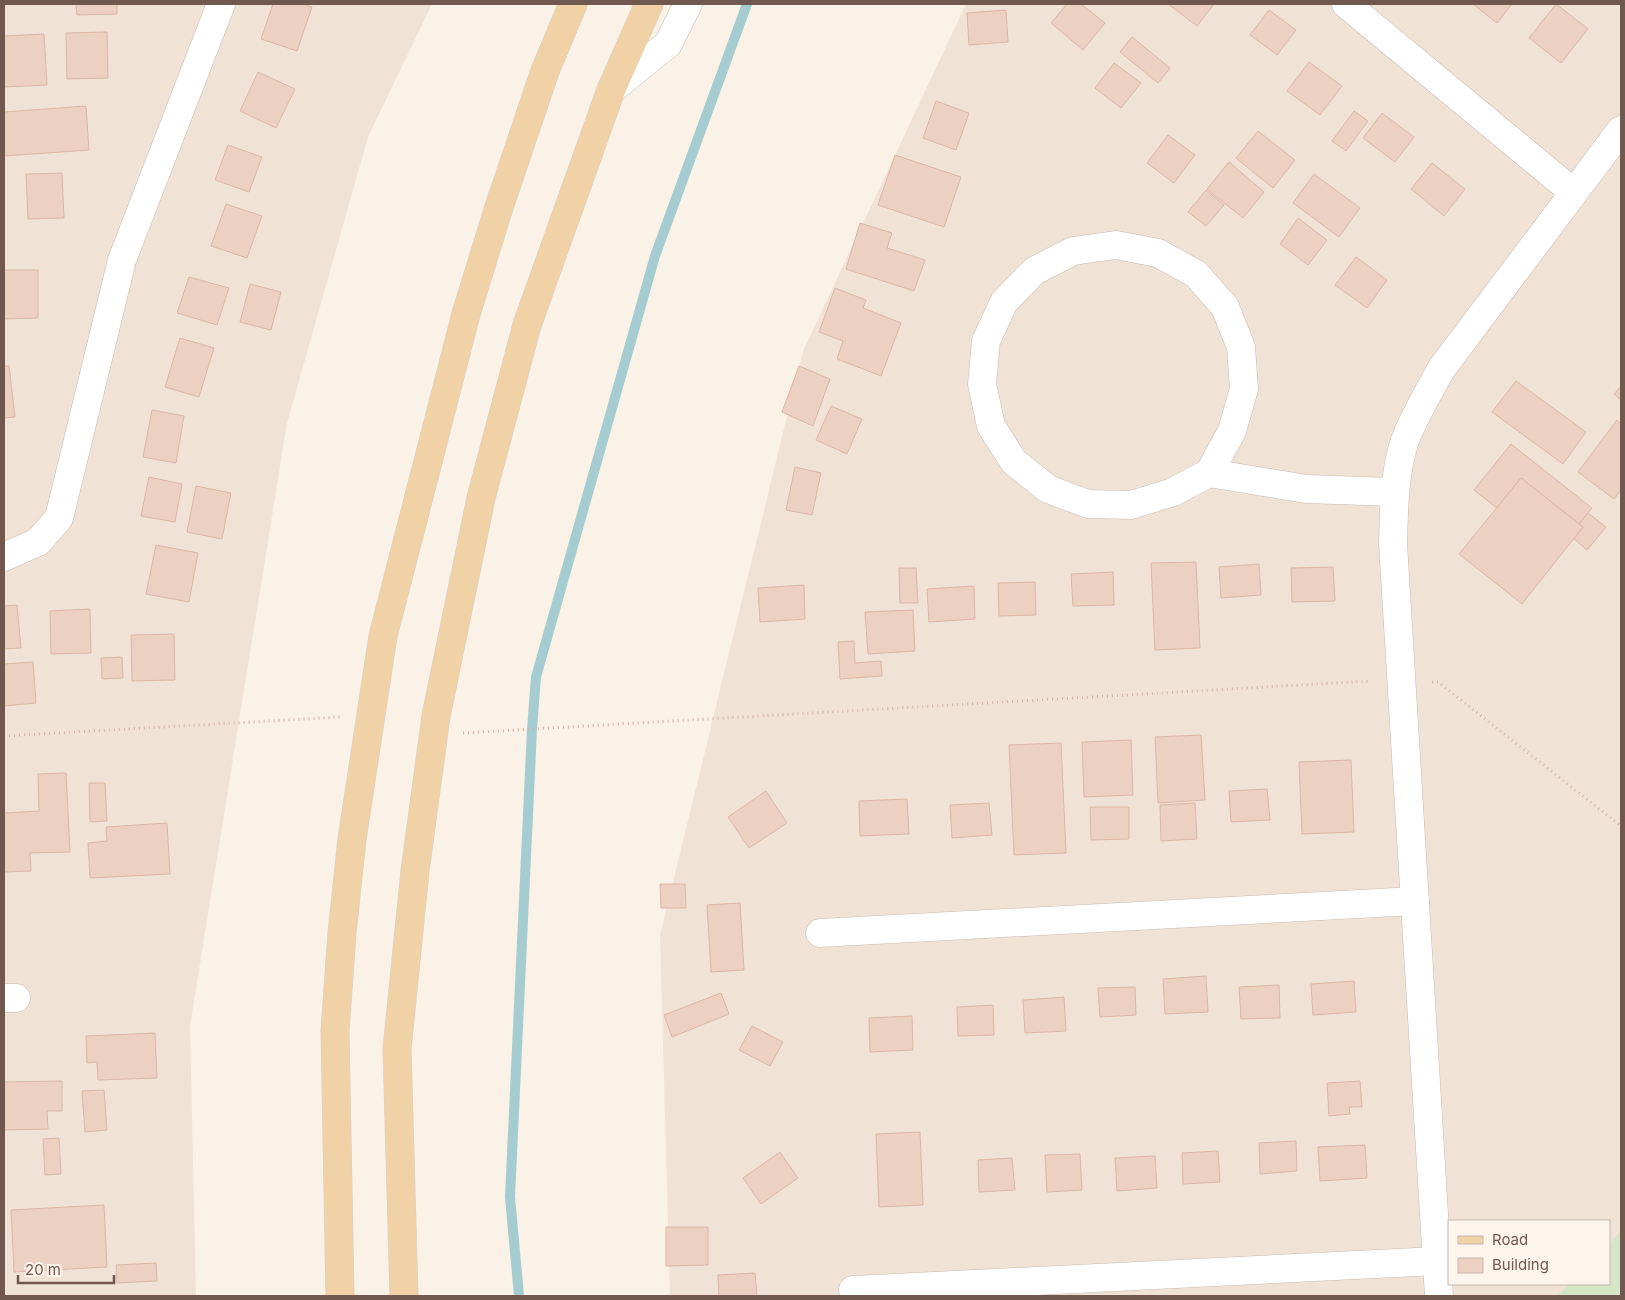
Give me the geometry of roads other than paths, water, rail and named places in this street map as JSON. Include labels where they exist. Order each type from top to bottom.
[{"type":"main road","points":[[340,1296],[335,1032],[342,933],[352,840],[383,636],[466,314],[544,70],[573,4]]},
{"type":"main road","points":[[404,1296],[398,1049],[415,871],[432,735],[482,498],[528,325],[611,90],[650,4]]},
{"type":"street","points":[[4,558],[38,542],[59,518],[122,260],[221,4]]},
{"type":"street","points":[[611,90],[668,44],[688,4]]},
{"type":"street","points":[[1346,4],[1574,192]]},
{"type":"street","points":[[1439,1296],[1393,544],[1394,492],[1405,442],[1422,402],[1442,368],[1621,130]]},
{"type":"street","points":[[1209,473],[1232,431],[1244,389],[1241,347],[1224,307],[1219,300],[1196,274],[1158,253],[1116,245],[1073,251],[1034,271],[1004,302],[986,341],[982,384],[991,426],[1014,462],[1048,489],[1088,504],[1131,505],[1173,492],[1209,473],[1306,489],[1394,492]]},
{"type":"street","points":[[820,933],[1415,901]]},
{"type":"street","points":[[853,1290],[1437,1261]]},
{"type":"waterway","points":[[519,1296],[510,1197],[536,677],[655,256],[747,4]]}]
